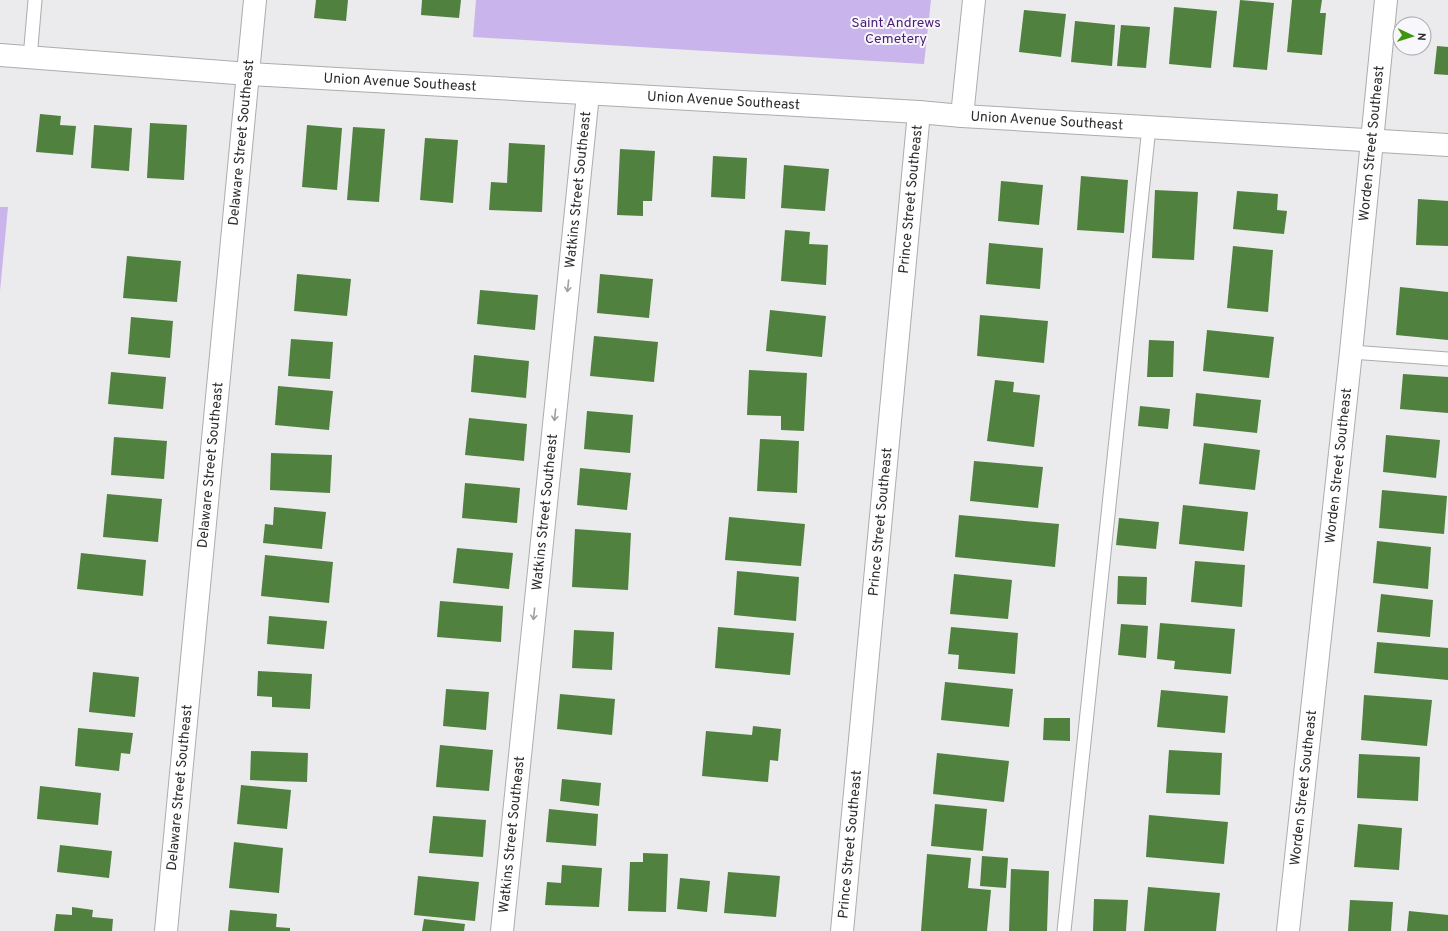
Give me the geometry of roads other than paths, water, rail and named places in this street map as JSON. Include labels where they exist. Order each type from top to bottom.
[{"type":"street","name":"Delaware Street Southeast","points":[[166,931],[256,0]]},
{"type":"street","points":[[962,116],[974,0]]},
{"type":"street","name":"Worden Street Southeast","points":[[1288,931],[1351,352],[1386,0]]},
{"type":"street","name":"Union Avenue Southeast","points":[[0,55],[249,74],[1448,144]]},
{"type":"street","name":"Watkins Street Southeast","points":[[502,931],[588,94]]},
{"type":"street","name":"Prince Street Southeast","points":[[842,931],[919,112]]},
{"type":"lane","points":[[30,58],[35,0]]},
{"type":"lane","points":[[1064,931],[1150,127]]},
{"type":"lane","points":[[1351,352],[1448,359]]},
{"type":"park label","name":"Saint Andrews Cemetery","points":[[896,32]]}]
